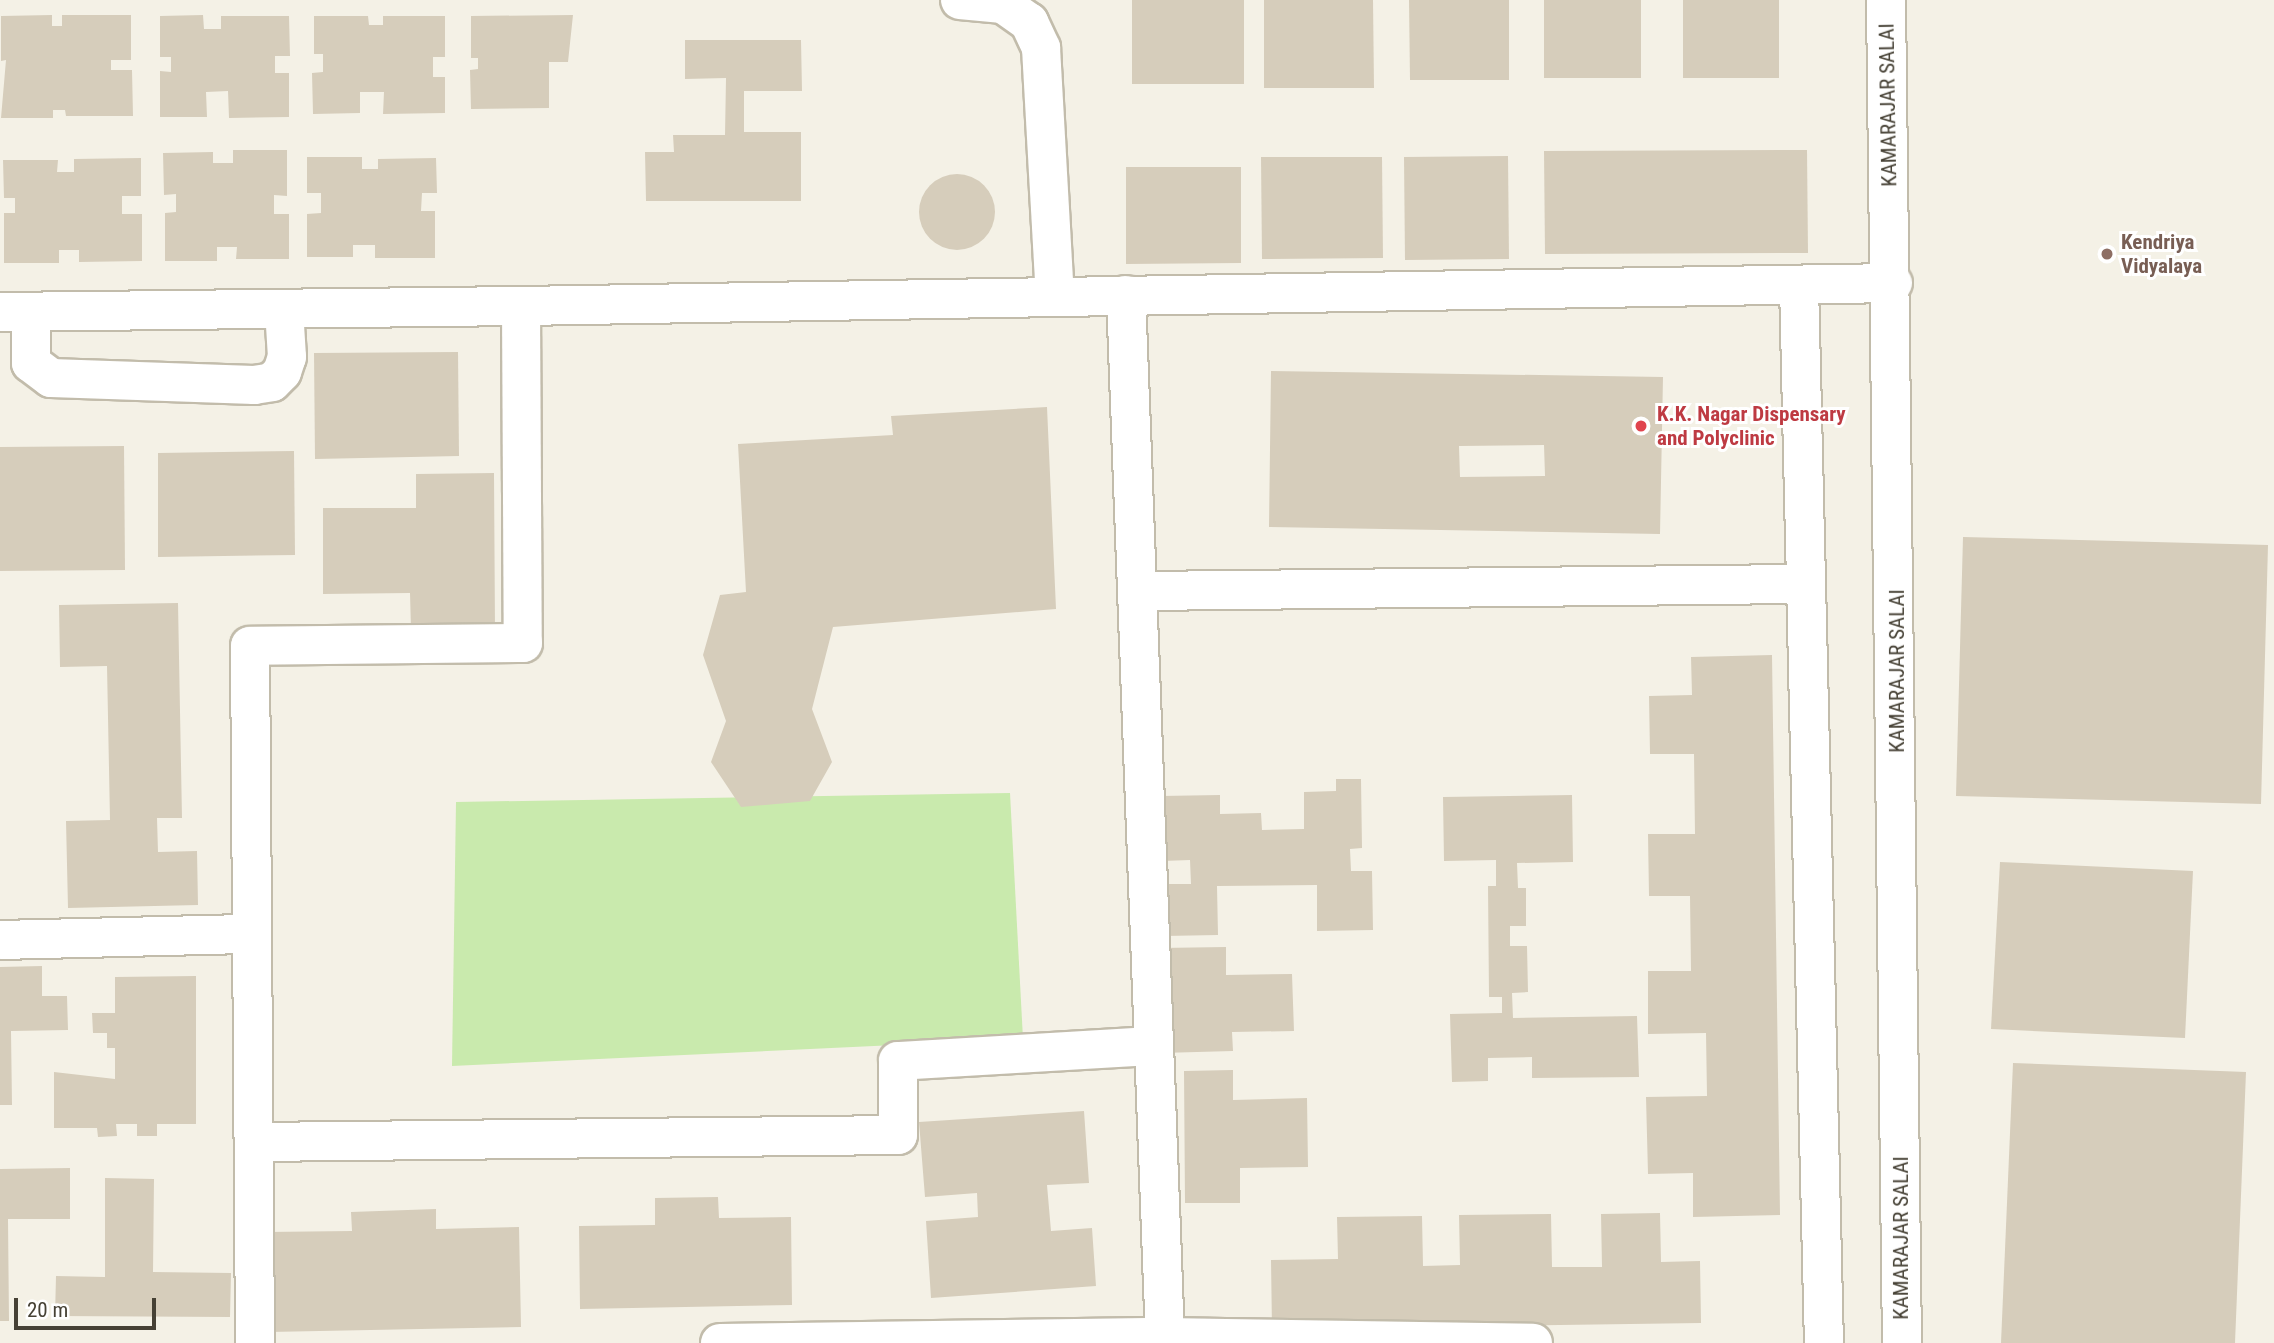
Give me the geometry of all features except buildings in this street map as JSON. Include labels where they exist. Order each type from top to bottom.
[{"type":"street","points":[[960,0],[1003,4],[1029,22],[1041,48],[1055,297]]},
{"type":"street","name":"KAMARAJAR SALAI","points":[[1886,0],[1893,283],[1902,1343]]},
{"type":"street","points":[[284,309],[287,357],[282,372],[272,382],[254,385],[51,378],[31,363],[16,312],[1893,283]]},
{"type":"street","points":[[1799,285],[1802,584],[1824,1343]]},
{"type":"street","points":[[1126,295],[1142,591],[1165,1336]]},
{"type":"street","points":[[256,1343],[250,646],[523,643],[521,306]]},
{"type":"street","points":[[1142,591],[1802,584]]},
{"type":"street","points":[[0,940],[252,934]]},
{"type":"street","points":[[254,1142],[898,1135],[898,1061],[1154,1046]]},
{"type":"street","points":[[720,1343],[1165,1336],[1533,1343]]},
{"type":"green space","points":[[1010,793],[1023,1039],[452,1066],[456,802]]},
{"type":"place","name":"Kendriya Vidyalaya","points":[[2107,254]]},
{"type":"place","name":"K.K. Nagar Dispensary and Polyclinic","points":[[1641,426]]}]
